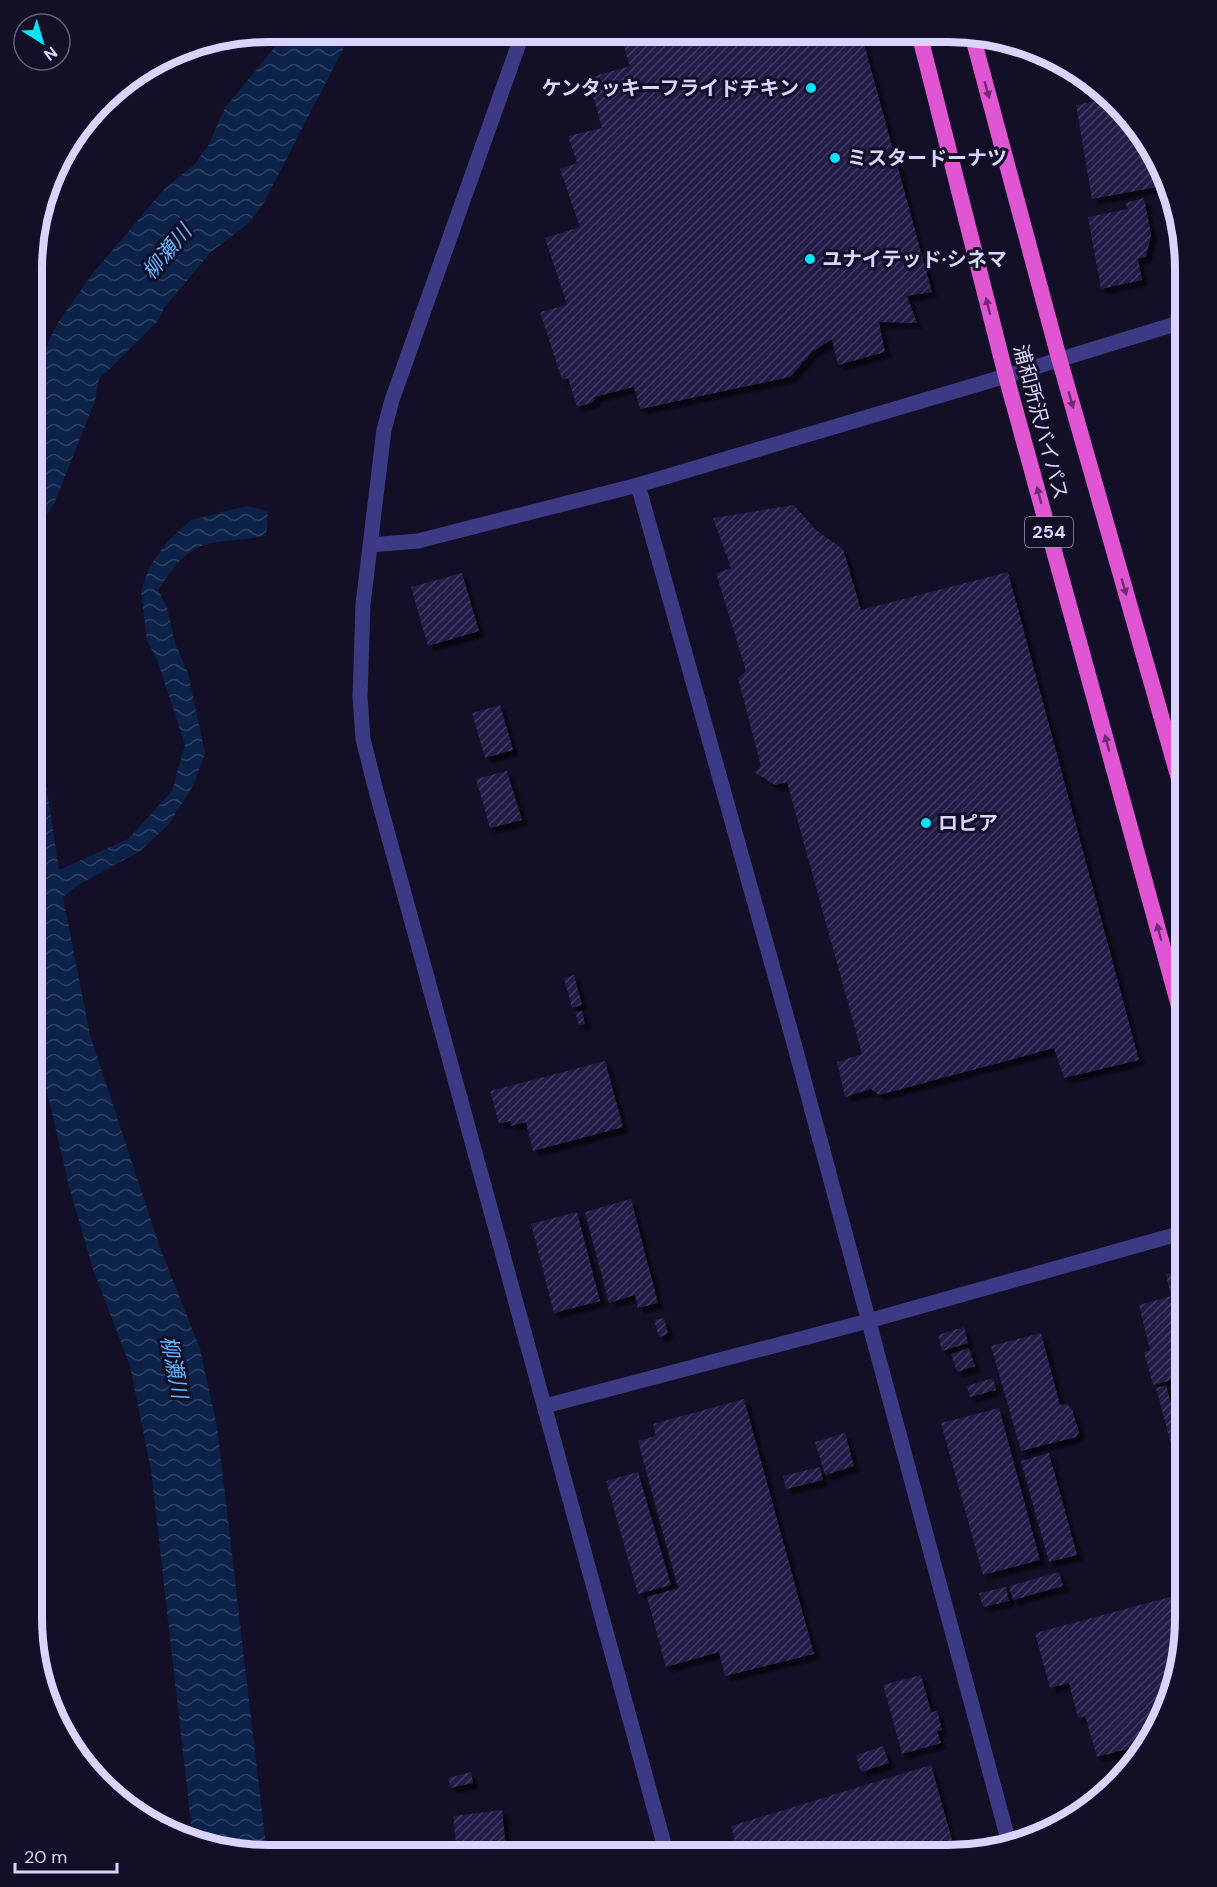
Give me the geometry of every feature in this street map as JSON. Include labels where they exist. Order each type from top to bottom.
[{"type":"highway","name":"浦和所沢バイパス","points":[[921,42],[1006,376],[1175,992]]},
{"type":"highway","name":"浦和所沢バイパス","points":[[975,44],[1059,358],[1175,765]]},
{"type":"street","points":[[519,42],[392,400],[384,430],[363,604],[360,698],[363,739],[664,1845]]},
{"type":"street","points":[[370,545],[418,541],[638,484],[1175,324]]},
{"type":"street","points":[[638,484],[792,1035],[1007,1837]]},
{"type":"street","points":[[545,1406],[868,1321],[1175,1235]]},
{"type":"water","name":"柳瀬川","points":[[279,42],[347,42],[263,204],[249,223],[212,251],[164,308],[158,321],[99,379],[95,401],[54,504],[42,520],[42,356],[57,324],[93,273],[165,188],[195,164],[208,146],[225,108]]},
{"type":"water","name":"柳瀬川","points":[[246,506],[268,511],[266,536],[204,545],[182,559],[158,590],[167,607],[175,643],[188,673],[205,753],[194,784],[169,824],[140,851],[80,884],[63,897],[90,1035],[159,1245],[200,1349],[217,1426],[266,1845],[224,1841],[192,1832],[151,1470],[130,1366],[93,1269],[70,1190],[42,1071],[42,764],[59,870],[128,839],[172,791],[185,745],[157,659],[147,641],[141,591],[150,566],[167,542],[191,520]]},
{"type":"building","points":[[623,42],[863,42],[932,292],[907,296],[917,323],[879,322],[885,352],[838,365],[832,339],[812,352],[790,377],[640,409],[634,387],[594,397],[594,402],[577,407],[568,378],[562,380],[540,312],[567,305],[545,238],[580,227],[560,169],[577,163],[568,136],[602,128],[588,78],[630,66]]},
{"type":"building","points":[[1100,100],[1109,108],[1145,155],[1160,187],[1092,199],[1076,105]]},
{"type":"building","points":[[1144,198],[1151,234],[1146,257],[1138,259],[1142,280],[1101,289],[1088,217],[1128,209],[1125,203]]},
{"type":"building","points":[[794,505],[816,530],[843,549],[861,610],[1008,572],[1139,1060],[1064,1078],[1054,1048],[879,1095],[871,1089],[845,1097],[837,1062],[862,1054],[787,782],[775,785],[754,772],[761,766],[738,678],[746,671],[716,573],[731,568],[713,518]]},
{"type":"building","points":[[462,573],[479,631],[428,646],[411,587]]},
{"type":"building","points":[[500,705],[513,750],[485,758],[472,713]]},
{"type":"building","points":[[507,771],[522,820],[490,828],[476,779]]},
{"type":"building","points":[[574,975],[582,1005],[572,1008],[564,978]]},
{"type":"building","points":[[582,1011],[585,1024],[579,1025],[575,1012]]},
{"type":"building","points":[[605,1061],[623,1127],[533,1151],[526,1122],[511,1126],[510,1121],[499,1124],[490,1091]]},
{"type":"building","points":[[631,1199],[658,1303],[638,1308],[635,1295],[609,1303],[585,1212]]},
{"type":"building","points":[[577,1212],[600,1301],[554,1313],[531,1224]]},
{"type":"building","points":[[1175,1272],[1175,1379],[1153,1385],[1144,1352],[1150,1350],[1139,1305],[1171,1296],[1166,1274]]},
{"type":"building","points":[[664,1318],[668,1334],[659,1337],[654,1320]]},
{"type":"building","points":[[964,1327],[968,1343],[942,1351],[938,1335]]},
{"type":"building","points":[[1041,1333],[1060,1405],[1067,1404],[1072,1409],[1079,1432],[1076,1437],[1021,1451],[991,1346]]},
{"type":"building","points":[[969,1348],[975,1366],[957,1372],[951,1354]]},
{"type":"building","points":[[993,1378],[996,1390],[970,1397],[967,1386]]},
{"type":"building","points":[[1166,1385],[1175,1419],[1175,1460],[1156,1388]]},
{"type":"building","points":[[744,1399],[814,1654],[725,1676],[719,1652],[666,1667],[647,1597],[678,1588],[638,1441],[656,1436],[653,1424]]},
{"type":"building","points":[[999,1408],[1040,1560],[983,1575],[941,1423]]},
{"type":"building","points":[[845,1433],[854,1466],[825,1475],[815,1442]]},
{"type":"building","points":[[1049,1453],[1077,1555],[1049,1562],[1021,1461]]},
{"type":"building","points":[[820,1467],[823,1480],[786,1489],[783,1476]]},
{"type":"building","points":[[638,1472],[671,1585],[638,1594],[606,1481]]},
{"type":"building","points":[[1059,1572],[1063,1586],[1013,1600],[1009,1586]]},
{"type":"building","points":[[1006,1587],[1009,1601],[983,1607],[979,1593]]},
{"type":"building","points":[[1175,1596],[1175,1633],[1171,1663],[1152,1719],[1135,1747],[1097,1757],[1085,1716],[1078,1718],[1069,1683],[1050,1688],[1035,1633]]},
{"type":"building","points":[[921,1675],[931,1712],[937,1711],[942,1730],[937,1731],[941,1743],[902,1754],[883,1685]]},
{"type":"building","points":[[883,1746],[889,1763],[861,1772],[856,1755]]},
{"type":"building","points":[[931,1765],[953,1845],[736,1845],[731,1826]]},
{"type":"building","points":[[471,1772],[473,1783],[451,1788],[448,1778]]},
{"type":"building","points":[[502,1810],[506,1845],[456,1845],[453,1816]]},
{"type":"place","name":"ケンタッキーフライドチキン","points":[[811,88]]},
{"type":"place","name":"ミスタードーナツ","points":[[835,158]]},
{"type":"place","name":"ユナイテッド·シネマ","points":[[810,259]]},
{"type":"place","name":"ロピア","points":[[926,823]]}]
